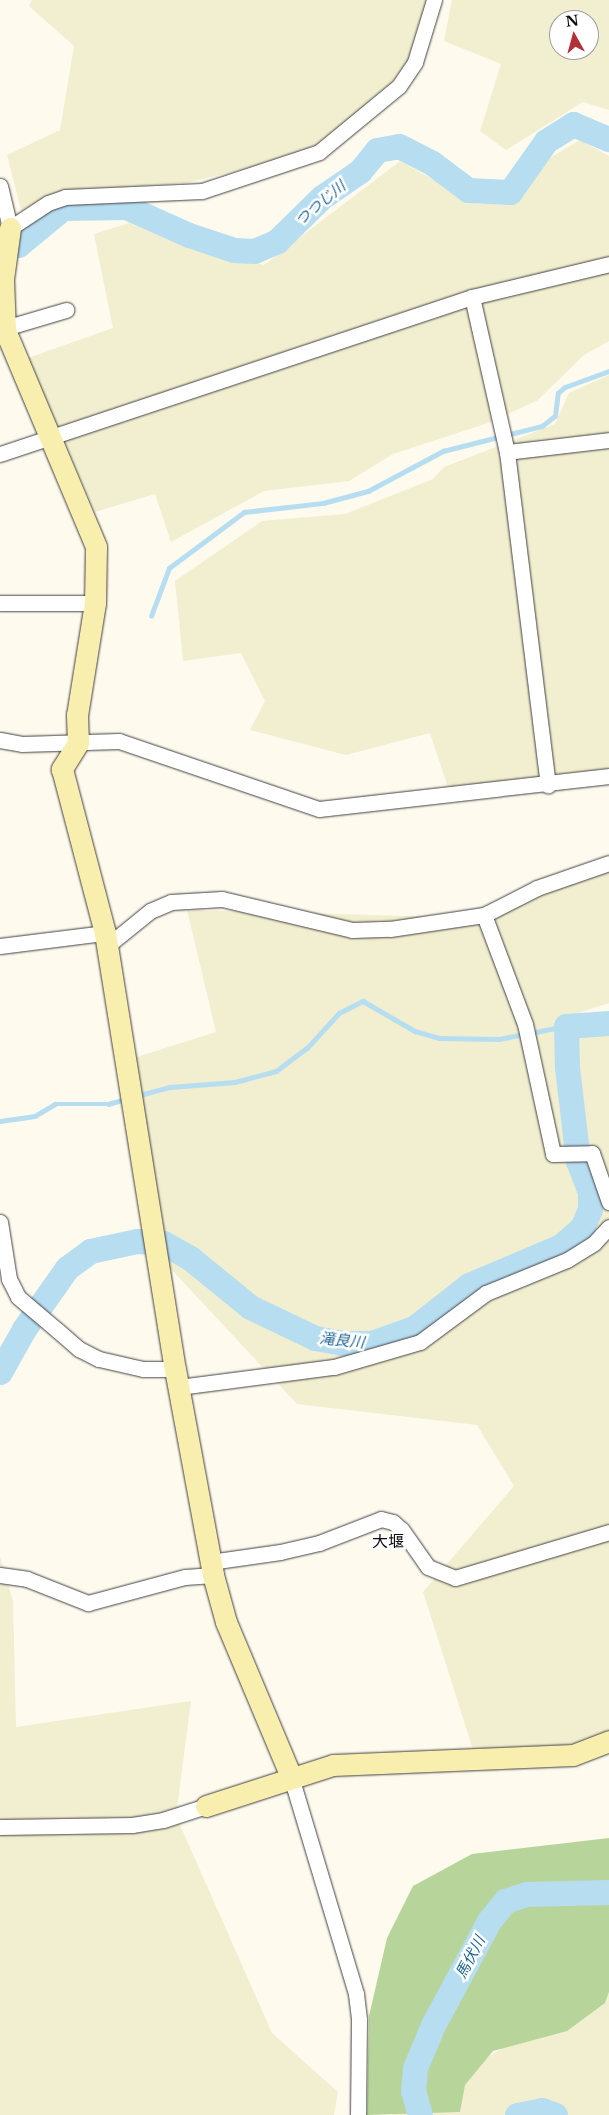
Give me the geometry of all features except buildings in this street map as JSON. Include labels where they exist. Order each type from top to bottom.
[{"type":"street","points":[[8,240],[48,203],[65,197],[202,191],[319,152],[399,86],[415,62],[434,0]]},
{"type":"street","points":[[0,186],[8,240],[1,306],[5,328],[48,436],[96,547],[95,603],[77,715],[78,743],[62,769],[106,940],[177,1378],[211,1569],[226,1622],[290,1777],[356,1994],[359,2020],[358,2115]]},
{"type":"street","points":[[0,454],[48,436],[472,297],[609,264]]},
{"type":"street","points":[[472,297],[507,452],[548,785]]},
{"type":"street","points":[[5,328],[66,310]]},
{"type":"street","points":[[507,452],[609,440]]},
{"type":"street","points":[[0,603],[95,603]]},
{"type":"street","points":[[0,740],[22,744],[119,741],[319,809],[548,785],[609,776]]},
{"type":"street","points":[[0,946],[106,940],[150,912],[171,902],[198,899],[222,899],[352,930],[390,929],[484,915],[537,888],[609,863]]},
{"type":"street","points":[[484,915],[528,1036],[553,1154],[592,1153],[609,1202]]},
{"type":"street","points":[[0,1222],[9,1279],[18,1297],[79,1349],[99,1359],[177,1378],[334,1368],[420,1342],[486,1293],[566,1260],[594,1243],[609,1227]]},
{"type":"street","points":[[0,1574],[27,1579],[88,1602],[319,1542],[381,1519],[393,1522],[402,1530],[428,1567],[455,1578],[609,1532]]},
{"type":"street","points":[[0,1827],[132,1825],[163,1820],[290,1777],[353,1762],[548,1757],[573,1755],[605,1748]]},
{"type":"shaded area","points":[[32,0],[431,0],[415,62],[319,152],[185,183],[67,191],[21,210],[7,155],[60,130],[74,46],[29,6]]},
{"type":"shaded area","points":[[452,0],[609,0],[609,110],[583,102],[506,150],[480,131],[501,64],[444,41]]},
{"type":"shaded area","points":[[580,140],[609,156],[609,341],[584,355],[538,400],[491,422],[393,454],[349,481],[264,491],[171,542],[155,494],[95,512],[28,358],[113,328],[94,234],[129,223],[174,242],[264,265],[400,161],[477,204],[517,201],[543,162]]},
{"type":"shaded area","points":[[609,375],[609,771],[449,790],[430,733],[346,755],[250,730],[265,701],[241,653],[183,661],[175,581],[262,521],[345,514],[433,479],[444,467],[555,424],[569,393]]},
{"type":"shaded area","points":[[609,864],[609,1003],[551,1022],[609,1020],[609,1735],[509,1758],[476,1759],[423,1592],[514,1486],[477,1425],[297,1404],[156,1253],[124,1061],[216,1032],[187,910],[480,918],[500,955],[495,916]]},
{"type":"shaded area","points":[[0,1557],[13,1601],[16,1727],[191,1701],[176,1816],[272,2033],[338,2092],[334,2115],[0,2115]]},
{"type":"shaded area","points":[[609,1992],[609,2115],[392,2115],[503,2048],[579,2022],[605,2003]]},
{"type":"green space","points":[[609,1838],[609,1992],[605,2003],[567,2031],[493,2051],[465,2085],[460,2112],[367,2115],[369,2016],[387,1938],[413,1886],[472,1854]]},
{"type":"waterway","name":"つつじ川","points":[[0,247],[18,245],[63,208],[126,207],[189,235],[234,250],[254,251],[277,241],[322,197],[360,171],[377,150],[399,146],[432,163],[468,190],[510,192],[546,141],[573,124],[609,139]]},
{"type":"waterway","points":[[151,616],[169,568],[244,512],[323,503],[368,491],[443,451],[542,426],[555,416],[558,393],[565,387],[609,371]]},
{"type":"waterway","points":[[136,1096],[170,1087],[235,1082],[276,1071],[307,1048],[339,1013],[363,1001],[415,1031],[440,1038],[499,1039],[566,1026]]},
{"type":"waterway","name":"滝良川","points":[[0,1372],[24,1329],[67,1268],[90,1251],[137,1241],[163,1243],[190,1258],[250,1307],[315,1338],[343,1343],[371,1343],[414,1328],[469,1285],[561,1246],[582,1228],[590,1209],[590,1192],[578,1161],[567,1067],[566,1026],[609,1023]]},
{"type":"waterway","points":[[0,1121],[35,1116],[55,1104],[108,1104],[126,1099]]},
{"type":"waterway","name":"馬伏川","points":[[420,2115],[413,2091],[415,2068],[433,2025],[489,1921],[505,1901],[526,1894],[609,1892]]},
{"type":"waterway","name":"馬伏川","points":[[517,2115],[542,2110],[555,2115]]},
{"type":"district","name":"大堰","points":[[388,1541]]}]
